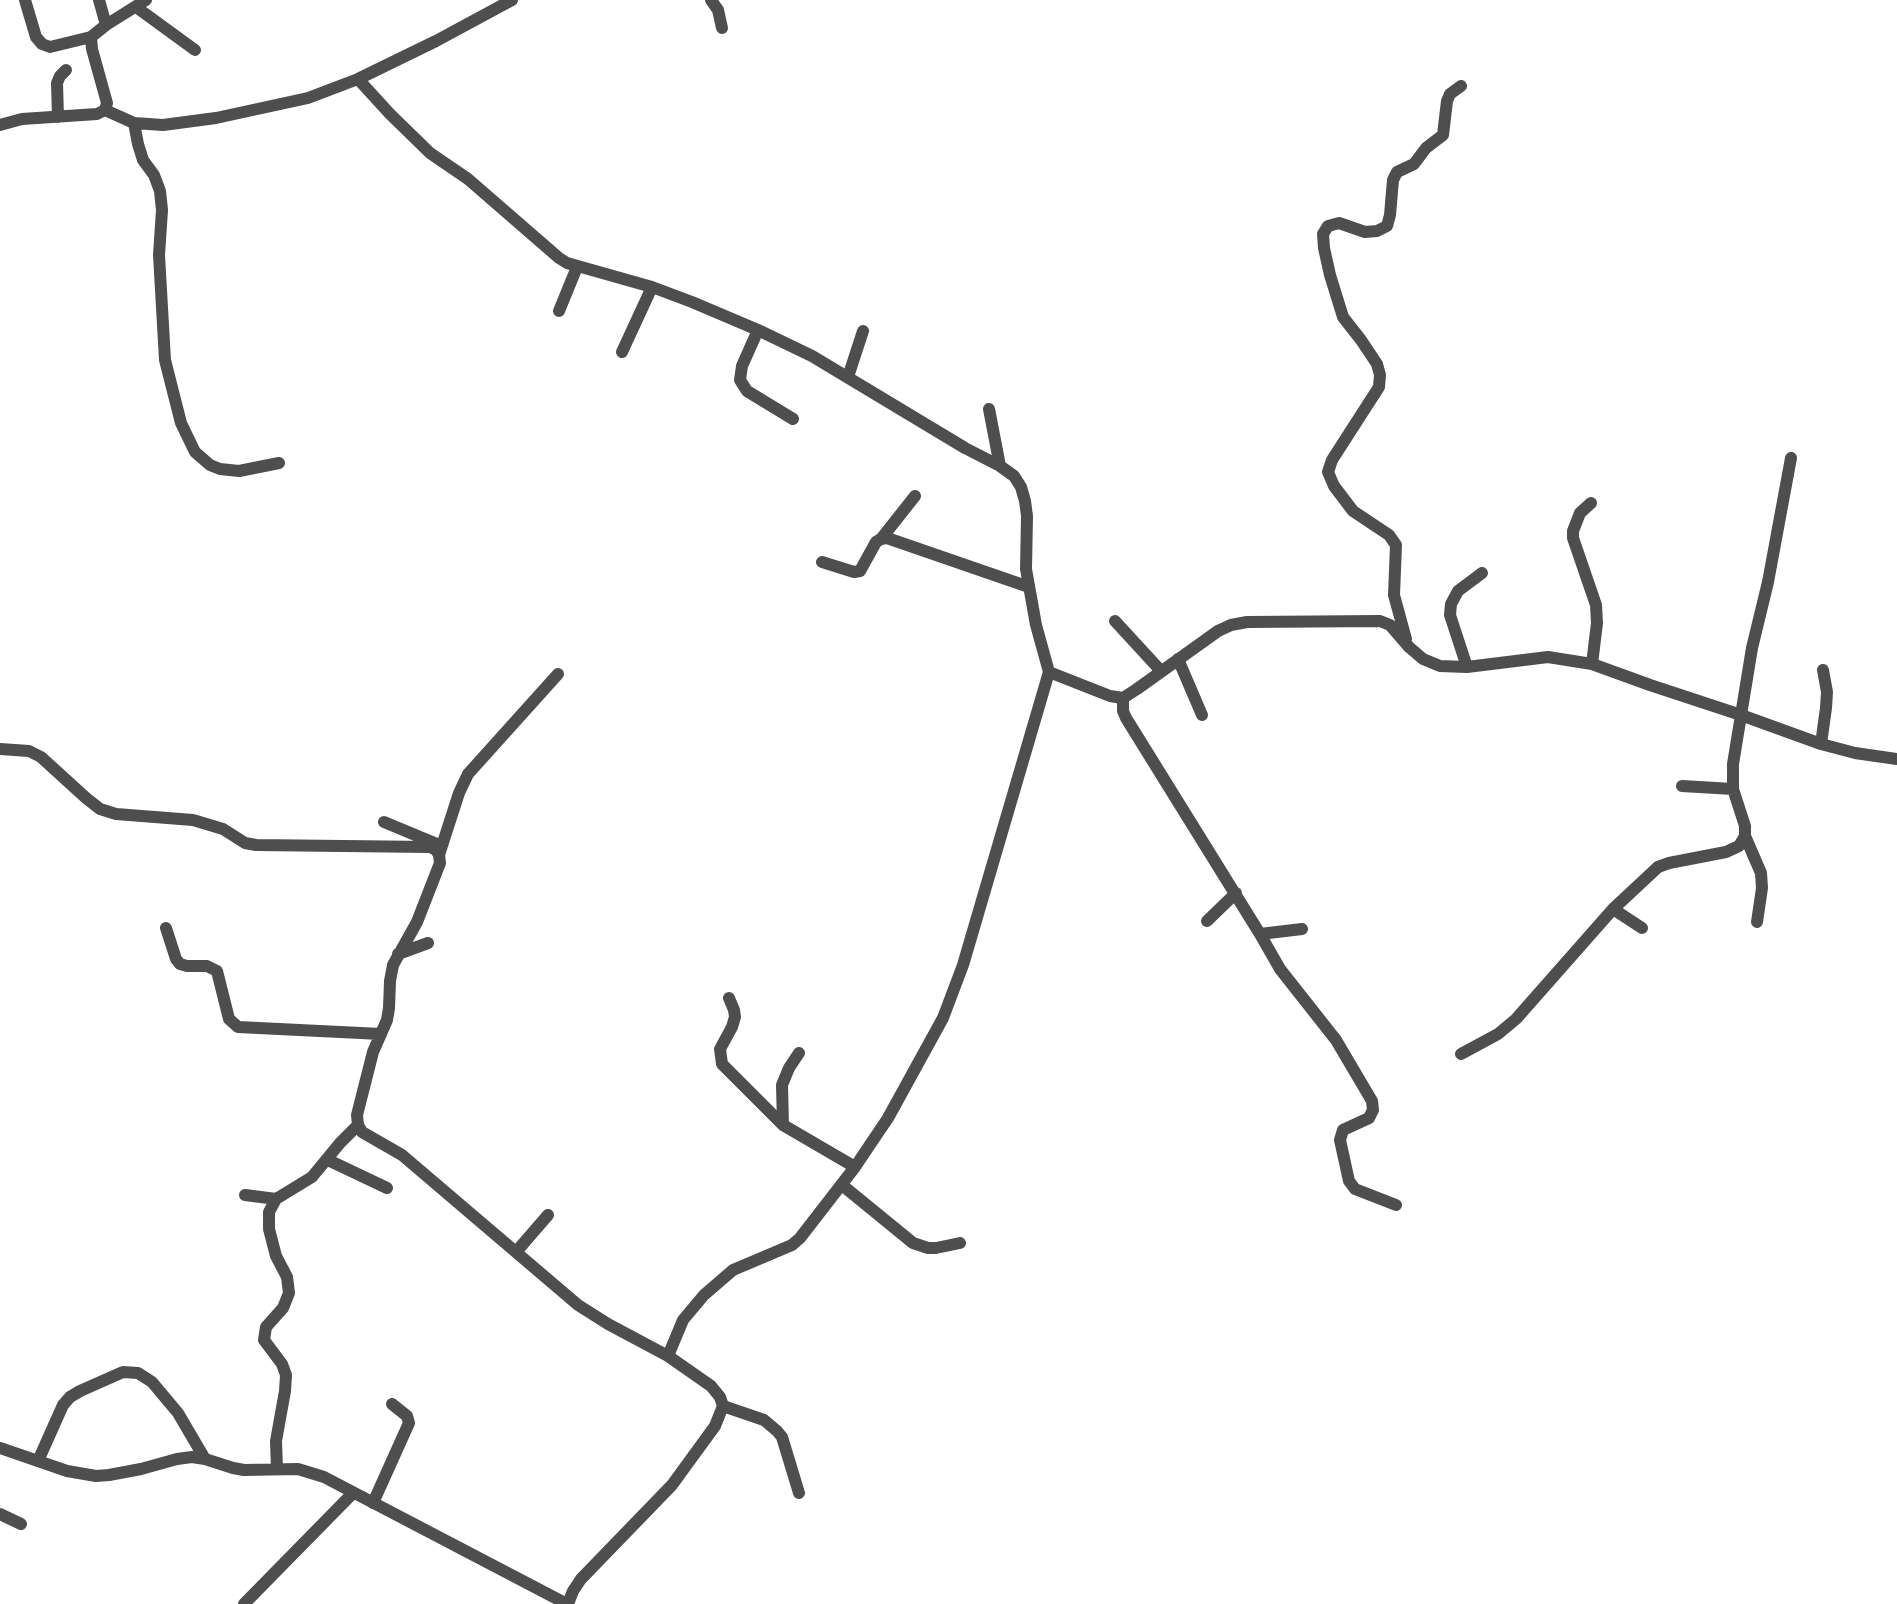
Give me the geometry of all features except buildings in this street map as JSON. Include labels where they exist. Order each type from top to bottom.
[{"type":"street","points":[[25,0],[36,37],[42,44],[50,47],[91,37],[141,3],[194,50]]},
{"type":"street","points":[[99,0],[106,25]]},
{"type":"street","points":[[104,110],[134,123],[163,124],[216,118],[308,98],[358,79],[436,41],[491,5],[512,0]]},
{"type":"street","points":[[711,0],[718,10],[722,28]]},
{"type":"street","points":[[0,124],[22,119],[97,114],[104,110],[107,103],[92,49],[91,37]]},
{"type":"street","points":[[58,116],[57,82],[66,70]]},
{"type":"street","points":[[358,79],[430,153],[468,179],[559,258],[577,266],[652,287],[692,302],[758,330],[812,356],[965,448],[1000,466],[1014,476],[1021,487],[1025,501],[1027,516],[1026,569],[1036,625],[1049,672],[963,965],[943,1018],[888,1118],[812,1225],[792,1245],[733,1270],[704,1295],[683,1320],[668,1356]]},
{"type":"street","points":[[1408,647],[1394,595],[1396,545],[1389,535],[1353,512],[1334,486],[1328,472],[1332,460],[1380,387],[1380,375],[1377,364],[1343,317],[1330,275],[1323,234],[1328,226],[1339,223],[1365,232],[1377,231],[1386,226],[1390,215],[1393,180],[1397,172],[1414,164],[1426,148],[1443,135],[1447,101],[1450,94],[1461,86]]},
{"type":"street","points":[[134,123],[143,160],[154,175],[160,191],[162,210],[159,255],[165,360],[181,424],[194,452],[210,465],[220,469],[239,471],[279,463]]},
{"type":"street","points":[[559,311],[577,266]]},
{"type":"street","points":[[622,352],[652,287]]},
{"type":"street","points":[[758,330],[742,366],[740,380],[747,391],[792,419]]},
{"type":"street","points":[[848,377],[863,331]]},
{"type":"street","points":[[989,409],[1000,466]]},
{"type":"street","points":[[1757,922],[1762,888],[1761,873],[1745,836],[1745,826],[1733,789],[1733,764],[1752,648],[1768,582],[1790,458]]},
{"type":"street","points":[[822,562],[854,572],[860,571],[876,542],[881,539],[915,496]]},
{"type":"street","points":[[1591,503],[1580,513],[1573,531],[1573,538],[1596,605],[1597,623],[1592,664]]},
{"type":"street","points":[[881,539],[887,538],[1029,587]]},
{"type":"street","points":[[1467,667],[1450,609],[1458,591],[1482,573]]},
{"type":"street","points":[[1115,621],[1161,671]]},
{"type":"street","points":[[1049,672],[1110,696],[1123,698],[1218,631],[1230,625],[1247,622],[1380,621],[1390,625],[1408,647],[1423,659],[1440,666],[1467,667],[1548,657],[1592,664],[1741,714],[1821,744],[1855,753],[1897,759]]},
{"type":"street","points":[[1178,659],[1202,715]]},
{"type":"street","points":[[1821,744],[1827,692],[1823,670]]},
{"type":"street","points":[[0,1448],[67,1471],[96,1476],[109,1476],[192,1457],[233,1468],[298,1469],[310,1472],[324,1477],[568,1604],[573,1591],[581,1579],[672,1485],[715,1426],[723,1406],[720,1397],[711,1386],[668,1356],[608,1324],[578,1304],[402,1155],[362,1132],[358,1125],[357,1115],[373,1052],[389,1008],[390,981],[393,965],[417,922],[440,863],[441,850],[459,793],[468,774],[558,674]]},
{"type":"street","points":[[1123,698],[1123,711],[1126,718],[1236,893],[1280,969],[1336,1040],[1372,1101],[1373,1110],[1369,1118],[1343,1130],[1340,1140],[1349,1181],[1355,1189],[1396,1205]]},
{"type":"street","points":[[0,749],[29,752],[41,757],[100,809],[116,814],[193,820],[223,829],[245,843],[256,845],[430,847],[441,850]]},
{"type":"street","points":[[1682,786],[1733,789]]},
{"type":"street","points":[[384,822],[441,850]]},
{"type":"street","points":[[1460,1054],[1498,1034],[1516,1019],[1613,909],[1658,867],[1668,862],[1726,852],[1739,846],[1745,836]]},
{"type":"street","points":[[1207,921],[1236,893]]},
{"type":"street","points":[[1613,909],[1642,928]]},
{"type":"street","points":[[166,928],[176,959],[180,964],[207,966],[217,971],[229,1018],[238,1027],[381,1034]]},
{"type":"street","points":[[1260,934],[1302,929]]},
{"type":"street","points":[[398,954],[428,943]]},
{"type":"street","points":[[729,998],[735,1017],[732,1027],[720,1049],[722,1064],[783,1126],[855,1167]]},
{"type":"street","points":[[783,1126],[782,1085],[788,1068],[799,1052]]},
{"type":"street","points":[[276,1469],[276,1441],[286,1375],[282,1364],[264,1340],[266,1327],[283,1308],[289,1293],[287,1277],[276,1256],[269,1229],[269,1212],[276,1199],[312,1177],[328,1160],[340,1143],[358,1125]]},
{"type":"street","points":[[328,1160],[387,1188]]},
{"type":"street","points":[[842,1185],[913,1243],[936,1248],[960,1243]]},
{"type":"street","points":[[246,1195],[276,1199]]},
{"type":"street","points":[[516,1252],[548,1216]]},
{"type":"street","points":[[38,1461],[63,1405],[70,1397],[124,1372],[138,1373],[152,1382],[178,1413],[205,1459]]},
{"type":"street","points":[[373,1503],[409,1423],[407,1416],[392,1404]]},
{"type":"street","points":[[723,1406],[764,1420],[777,1431],[782,1438],[799,1492]]},
{"type":"street","points":[[244,1604],[353,1493]]},
{"type":"street","points":[[0,1514],[21,1524]]}]
